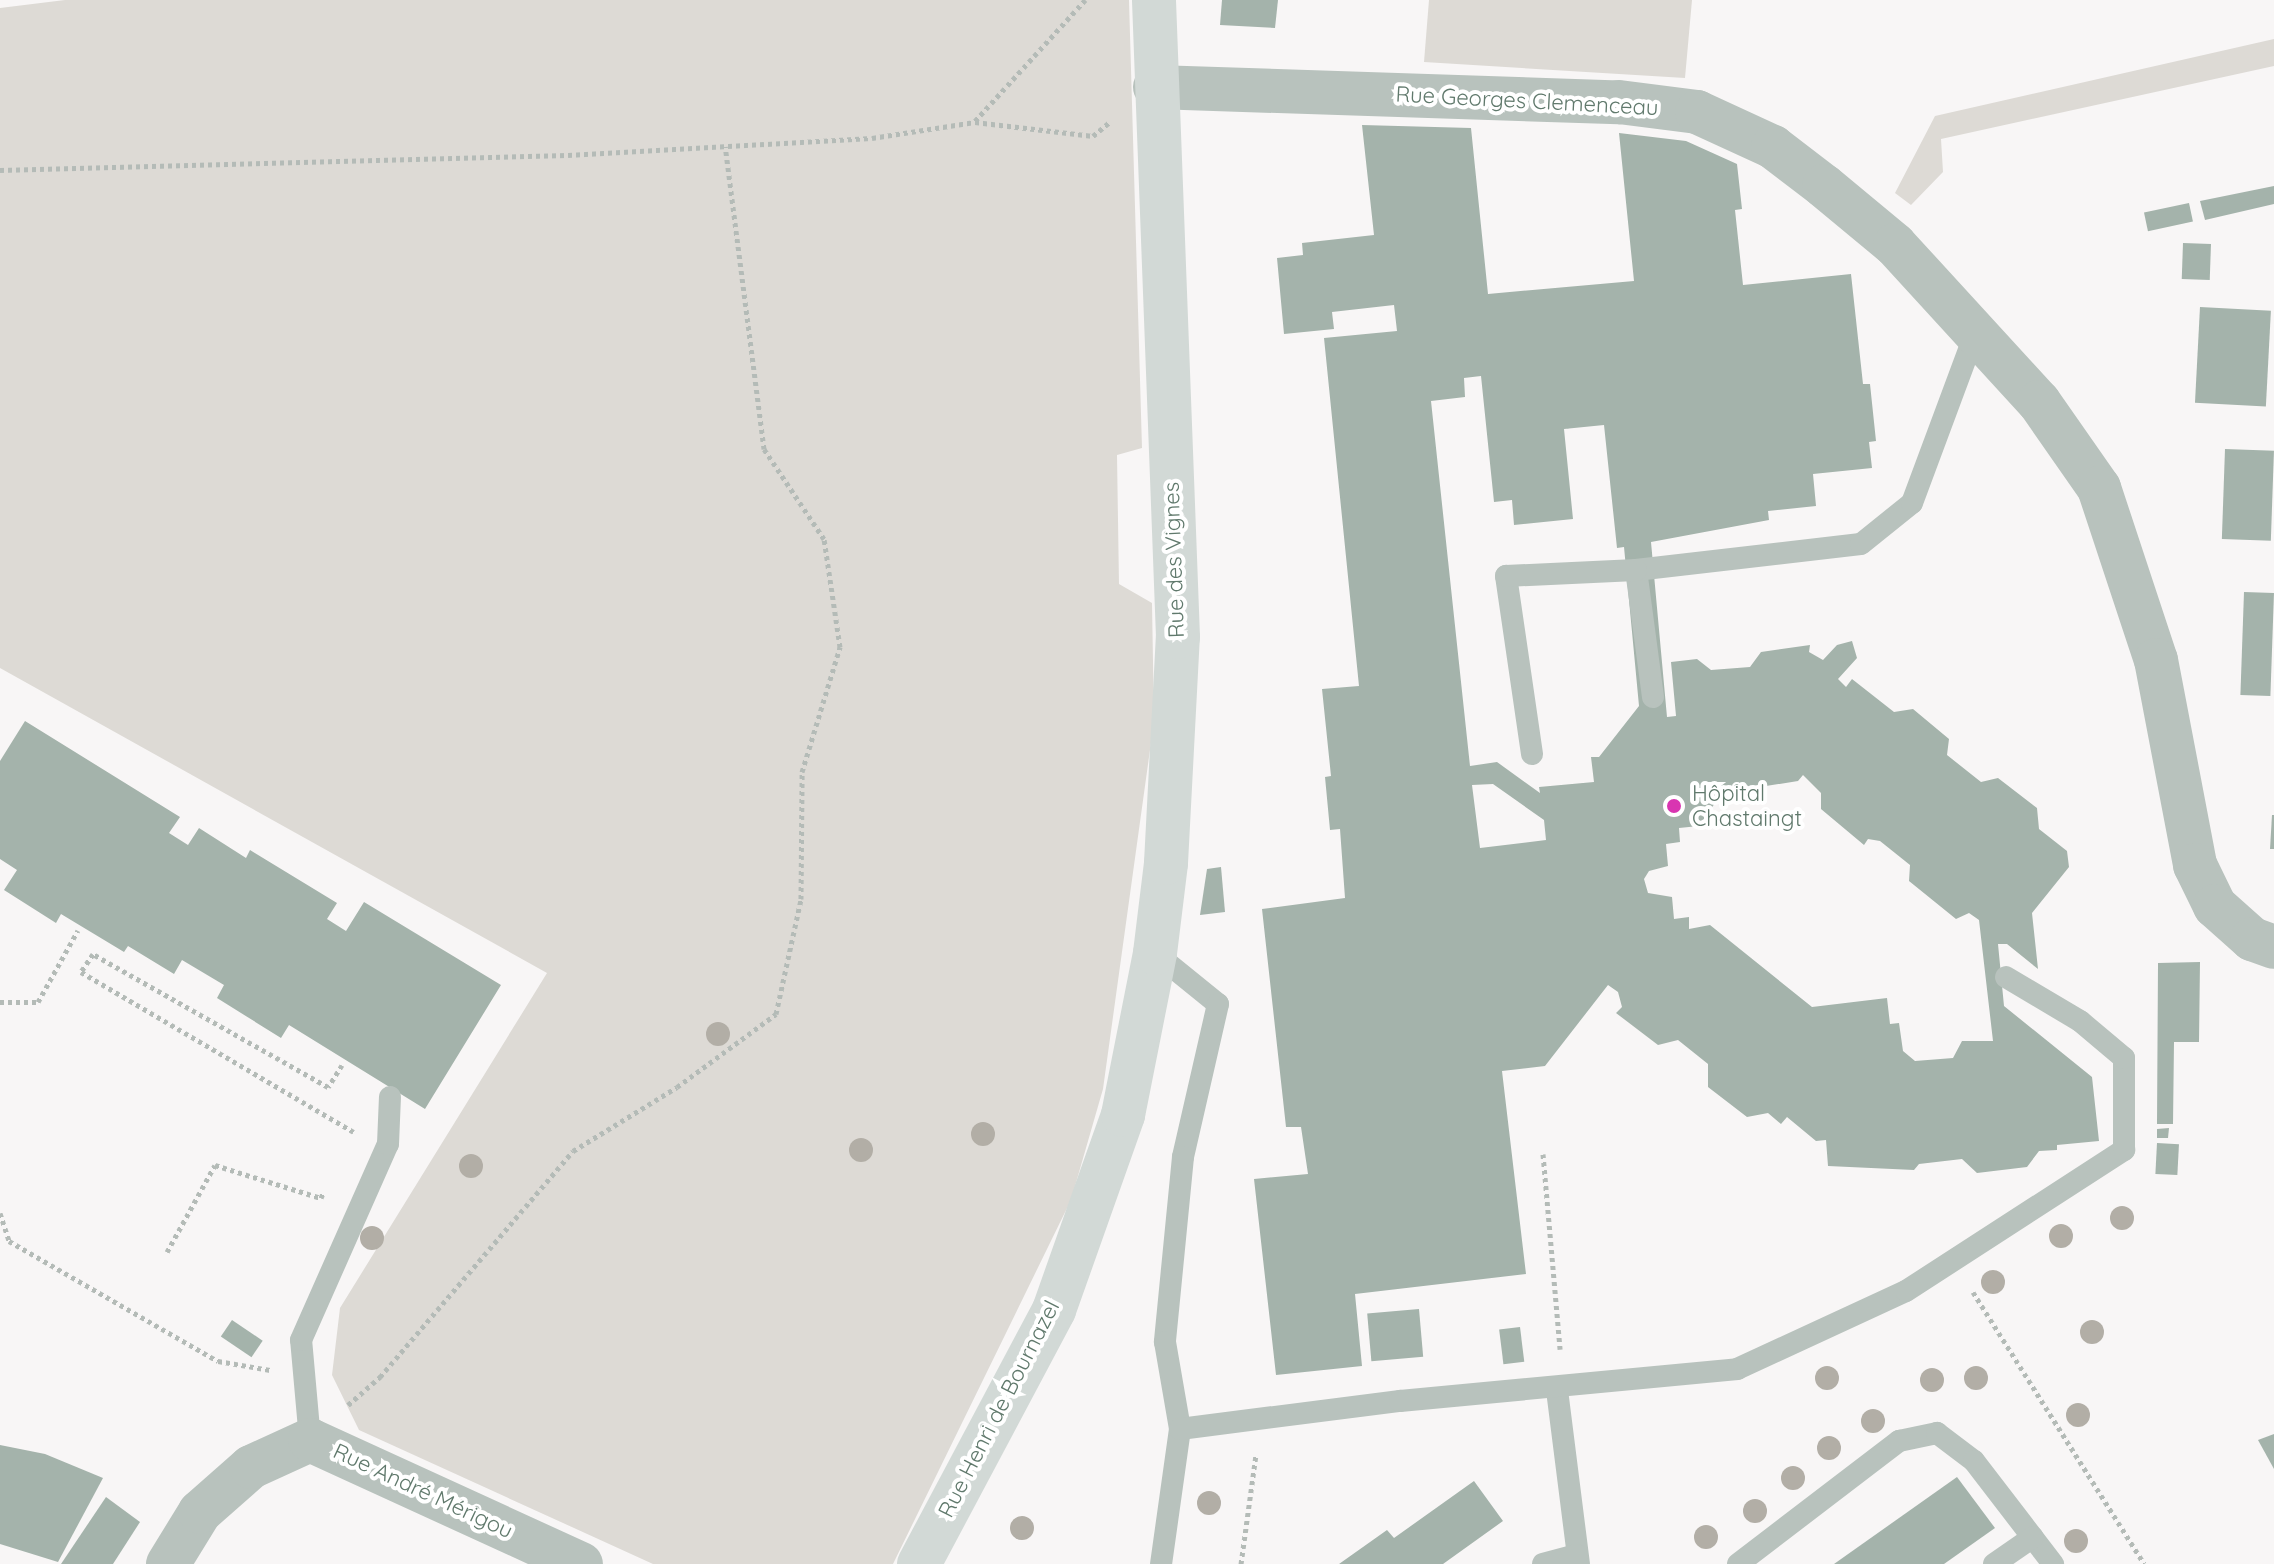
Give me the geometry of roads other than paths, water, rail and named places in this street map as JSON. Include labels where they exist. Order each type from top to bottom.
[{"type":"street","name":"Rue des Vignes","points":[[1123,1115],[1155,953],[1166,863],[1178,637],[1154,0]]},
{"type":"street","name":"Rue Georges Clemenceau","points":[[1155,87],[1619,102],[1697,112],[1773,147],[1824,186],[1895,245],[2039,402],[2099,488],[2156,660],[2195,865],[2215,906],[2252,939],[2274,947]]},
{"type":"street","name":"Rue Henri de Bournazel","points":[[919,1564],[1054,1310],[1123,1115]]},
{"type":"street","name":"Rue André Mérigou","points":[[168,1564],[200,1512],[251,1467],[310,1440],[581,1564]]},
{"type":"lane","points":[[1532,754],[1506,576],[1636,570],[1861,544],[1912,503],[1975,334]]},
{"type":"lane","points":[[1636,570],[1653,697]]},
{"type":"lane","points":[[1155,953],[1218,1004],[1183,1157],[1165,1342],[1180,1429],[1161,1564]]},
{"type":"lane","points":[[1180,1429],[1400,1401],[1557,1390],[1737,1369],[1906,1291],[2124,1150],[2124,1058],[2080,1021],[2006,977]]},
{"type":"lane","points":[[310,1440],[301,1340],[388,1144],[390,1097]]},
{"type":"lane","points":[[1543,1564],[1578,1560],[1557,1390]]},
{"type":"lane","points":[[1738,1564],[1899,1441],[1937,1433],[1974,1461],[2053,1564]]},
{"type":"lane","points":[[1994,1564],[2033,1537]]},
{"type":"place","name":"Hôpital Chastaingt","points":[[1674,806]]}]
